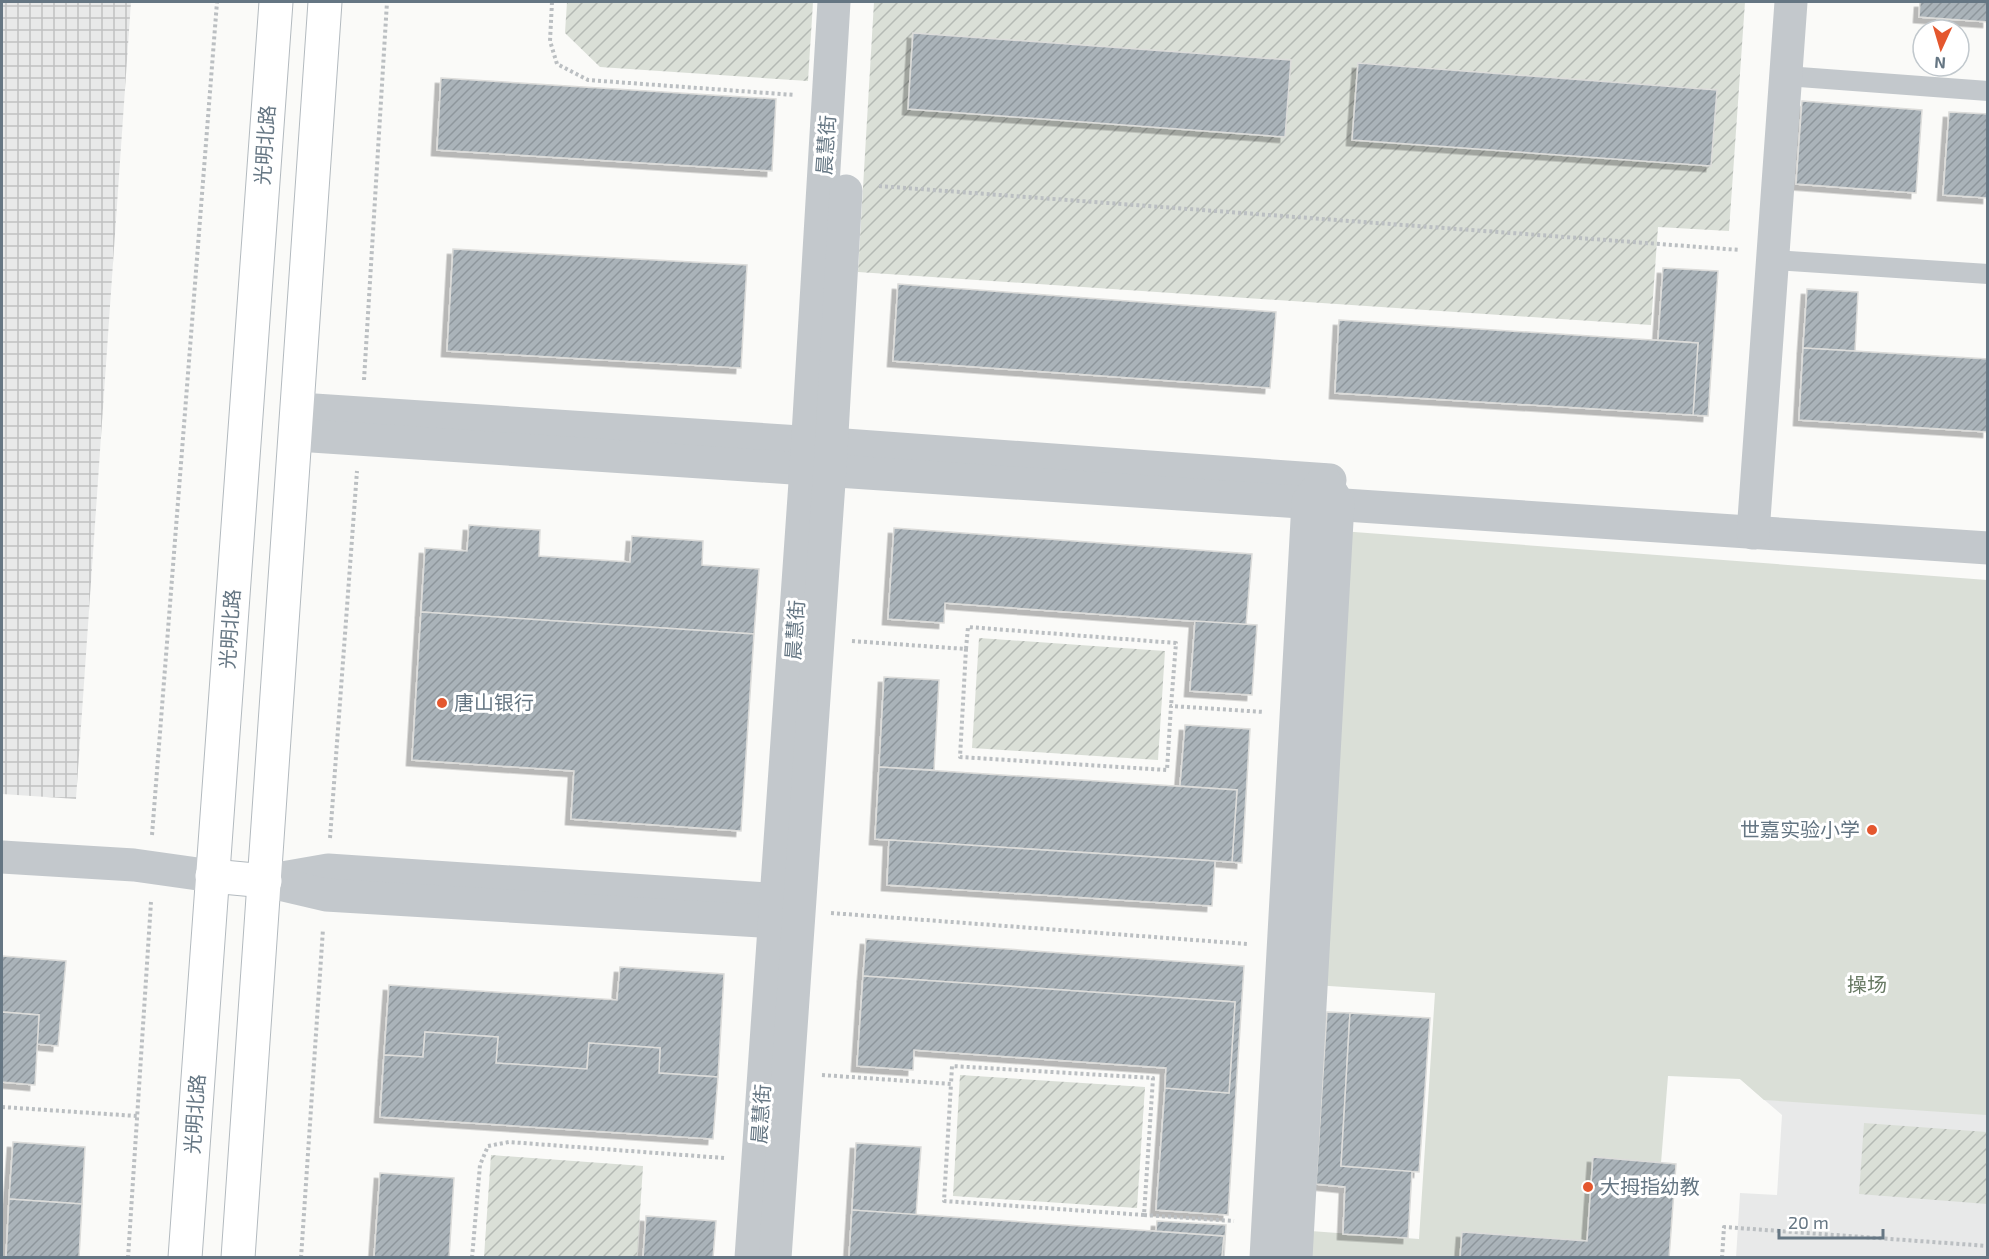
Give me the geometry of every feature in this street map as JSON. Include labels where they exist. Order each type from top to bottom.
[{"type":"main road","name":"光明北路","points":[[185,1257],[276,2]]},
{"type":"main road","points":[[238,1257],[298,422],[325,2]]},
{"type":"main road","points":[[212,876],[265,881]]},
{"type":"street","name":"晨慧街","points":[[751,1257],[759,1160],[819,639],[819,456],[829,97],[834,2]]},
{"type":"street","name":"晨慧街","points":[[775,1257],[788,1072],[789,911],[819,456],[846,183],[856,2]]},
{"type":"street","points":[[1745,522],[1764,256],[1773,2]]},
{"type":"street","points":[[1764,256],[1786,76],[1791,2]]},
{"type":"street","points":[[298,422],[819,456],[1323,495],[1745,522],[1988,528]]},
{"type":"street","points":[[1266,1257],[1295,714],[1323,495]]},
{"type":"street","points":[[1296,1257],[1323,495]]},
{"type":"street","points":[[1745,522],[1988,549]]},
{"type":"street","points":[[2,857],[153,875],[212,876]]},
{"type":"street","points":[[2,874],[136,884],[153,875]]},
{"type":"street","points":[[265,881],[327,882],[789,911]]},
{"type":"lane","points":[[1786,76],[1988,91]]},
{"type":"lane","points":[[1764,256],[1988,274]]},
{"type":"path","points":[[128,1257],[153,875],[152,837],[217,2]]},
{"type":"path","points":[[301,1257],[361,426],[387,2]]},
{"type":"path","points":[[552,2],[550,41],[556,64],[588,80],[829,97]]},
{"type":"path","points":[[846,183],[1764,256]]},
{"type":"path","points":[[968,627],[1176,643],[1171,706],[1167,770],[960,757],[968,627]]},
{"type":"path","points":[[819,639],[966,650]]},
{"type":"path","points":[[1171,706],[1295,714]]},
{"type":"path","points":[[789,911],[1282,947]]},
{"type":"path","points":[[1144,1215],[1153,1078],[952,1066],[944,1201],[1144,1215],[1268,1223]]},
{"type":"path","points":[[788,1072],[951,1084]]},
{"type":"path","points":[[2,1107],[137,1116]]},
{"type":"path","points":[[472,1257],[480,1165],[488,1146],[509,1142],[759,1160]]},
{"type":"path","points":[[1722,1257],[1724,1227],[1988,1246]]},
{"type":"shaded area","points":[[2,2],[131,2],[76,799],[2,794]]},
{"type":"shaded area","name":"世嘉实验小学","points":[[1987,580],[1987,1257],[1736,1258],[1740,1193],[1777,1195],[1782,1115],[1740,1079]]},
{"type":"green space","points":[[567,2],[813,2],[808,81],[600,67],[565,33]]},
{"type":"green space","points":[[874,2],[1745,2],[1729,231],[1658,227],[1651,325],[858,272]]},
{"type":"green space","name":"操场","points":[[1341,531],[1987,580],[1987,1115],[1764,1100],[1740,1079],[1668,1076],[1661,1163],[1593,1157],[1587,1241],[1462,1232],[1460,1257],[1295,1258],[1297,1230],[1419,1239],[1435,993],[1314,985]]},
{"type":"green space","points":[[979,638],[1165,651],[1158,760],[972,748]]},
{"type":"green space","points":[[960,1075],[1145,1087],[1137,1208],[953,1196]]},
{"type":"green space","points":[[1864,1123],[1987,1132],[1987,1204],[1859,1194]]},
{"type":"green space","points":[[491,1155],[643,1166],[637,1257],[484,1257]]},
{"type":"building","points":[[1920,2],[1988,2],[1988,22],[1971,21],[1971,18],[1919,17]]},
{"type":"building","points":[[913,33],[1291,60],[1285,137],[908,109]]},
{"type":"building","points":[[1358,63],[1717,90],[1711,166],[1352,140]]},
{"type":"building","points":[[441,78],[776,99],[772,171],[437,150]]},
{"type":"building","points":[[1802,101],[1922,110],[1916,193],[1796,184]]},
{"type":"building","points":[[1949,112],[1988,114],[1988,198],[1943,195]]},
{"type":"building","points":[[453,249],[747,265],[741,368],[447,351]]},
{"type":"building","points":[[1663,268],[1718,271],[1708,416],[1693,415],[1698,343],[1658,340]]},
{"type":"building","points":[[898,284],[1276,312],[1270,388],[893,361]]},
{"type":"building","points":[[1807,289],[1858,292],[1855,351],[1803,348]]},
{"type":"building","points":[[1339,320],[1698,343],[1693,415],[1335,393]]},
{"type":"building","points":[[1803,348],[1988,359],[1988,432],[1799,420]]},
{"type":"building","points":[[469,525],[540,530],[539,556],[630,562],[632,536],[703,541],[702,565],[759,569],[754,634],[421,612],[425,548],[467,551]]},
{"type":"building","points":[[894,528],[1252,554],[1246,625],[945,603],[944,623],[888,619]]},
{"type":"building","points":[[421,612],[754,634],[741,831],[571,819],[574,771],[412,760]]},
{"type":"building","points":[[1195,621],[1257,625],[1252,695],[1190,691]]},
{"type":"building","points":[[884,677],[939,680],[934,770],[879,767]]},
{"type":"building","points":[[1185,725],[1250,729],[1242,863],[1232,862],[1237,790],[1180,786]]},
{"type":"building","points":[[879,767],[1237,790],[1232,862],[875,839]]},
{"type":"building","points":[[889,840],[1215,861],[1212,906],[887,885]]},
{"type":"building","points":[[866,939],[1244,966],[1228,1215],[1156,1210],[1165,1088],[1229,1093],[1235,1002],[863,976]]},
{"type":"building","points":[[2,956],[66,961],[58,1046],[37,1044],[39,1015],[2,1012]]},
{"type":"building","points":[[620,967],[724,974],[718,1077],[659,1073],[660,1048],[589,1043],[587,1069],[496,1063],[498,1037],[425,1032],[423,1057],[384,1055],[389,985],[617,1000]]},
{"type":"building","points":[[863,976],[1235,1002],[1229,1093],[1165,1088],[1166,1068],[914,1050],[913,1070],[857,1066]]},
{"type":"building","points":[[2,1012],[39,1015],[35,1085],[2,1082]]},
{"type":"building","points":[[1327,1012],[1350,1013],[1341,1166],[1412,1171],[1408,1238],[1343,1234],[1345,1187],[1316,1184]]},
{"type":"building","points":[[1350,1013],[1430,1018],[1419,1172],[1341,1166]]},
{"type":"building","points":[[425,1032],[498,1037],[496,1063],[587,1069],[589,1043],[660,1048],[659,1073],[718,1077],[713,1139],[380,1117],[384,1055],[423,1057]]},
{"type":"building","points":[[13,1142],[85,1147],[82,1204],[9,1199]]},
{"type":"building","points":[[856,1143],[921,1147],[916,1215],[852,1210]]},
{"type":"building","points":[[1593,1157],[1676,1164],[1669,1258],[1460,1258],[1462,1232],[1587,1241]]},
{"type":"building","points":[[380,1173],[454,1178],[449,1258],[374,1258]]},
{"type":"building","points":[[9,1199],[82,1204],[79,1258],[6,1258]]},
{"type":"building","points":[[852,1210],[1224,1236],[1222,1258],[849,1258]]},
{"type":"building","points":[[646,1216],[716,1221],[713,1258],[643,1258]]},
{"type":"building","points":[[1157,1221],[1226,1225],[1224,1258],[1222,1258],[1224,1236],[1156,1231]]},
{"type":"place","name":"唐山银行","points":[[442,703]]},
{"type":"place","name":"世嘉实验小学","points":[[1872,830]]},
{"type":"place","name":"大拇指幼教","points":[[1588,1187]]}]
